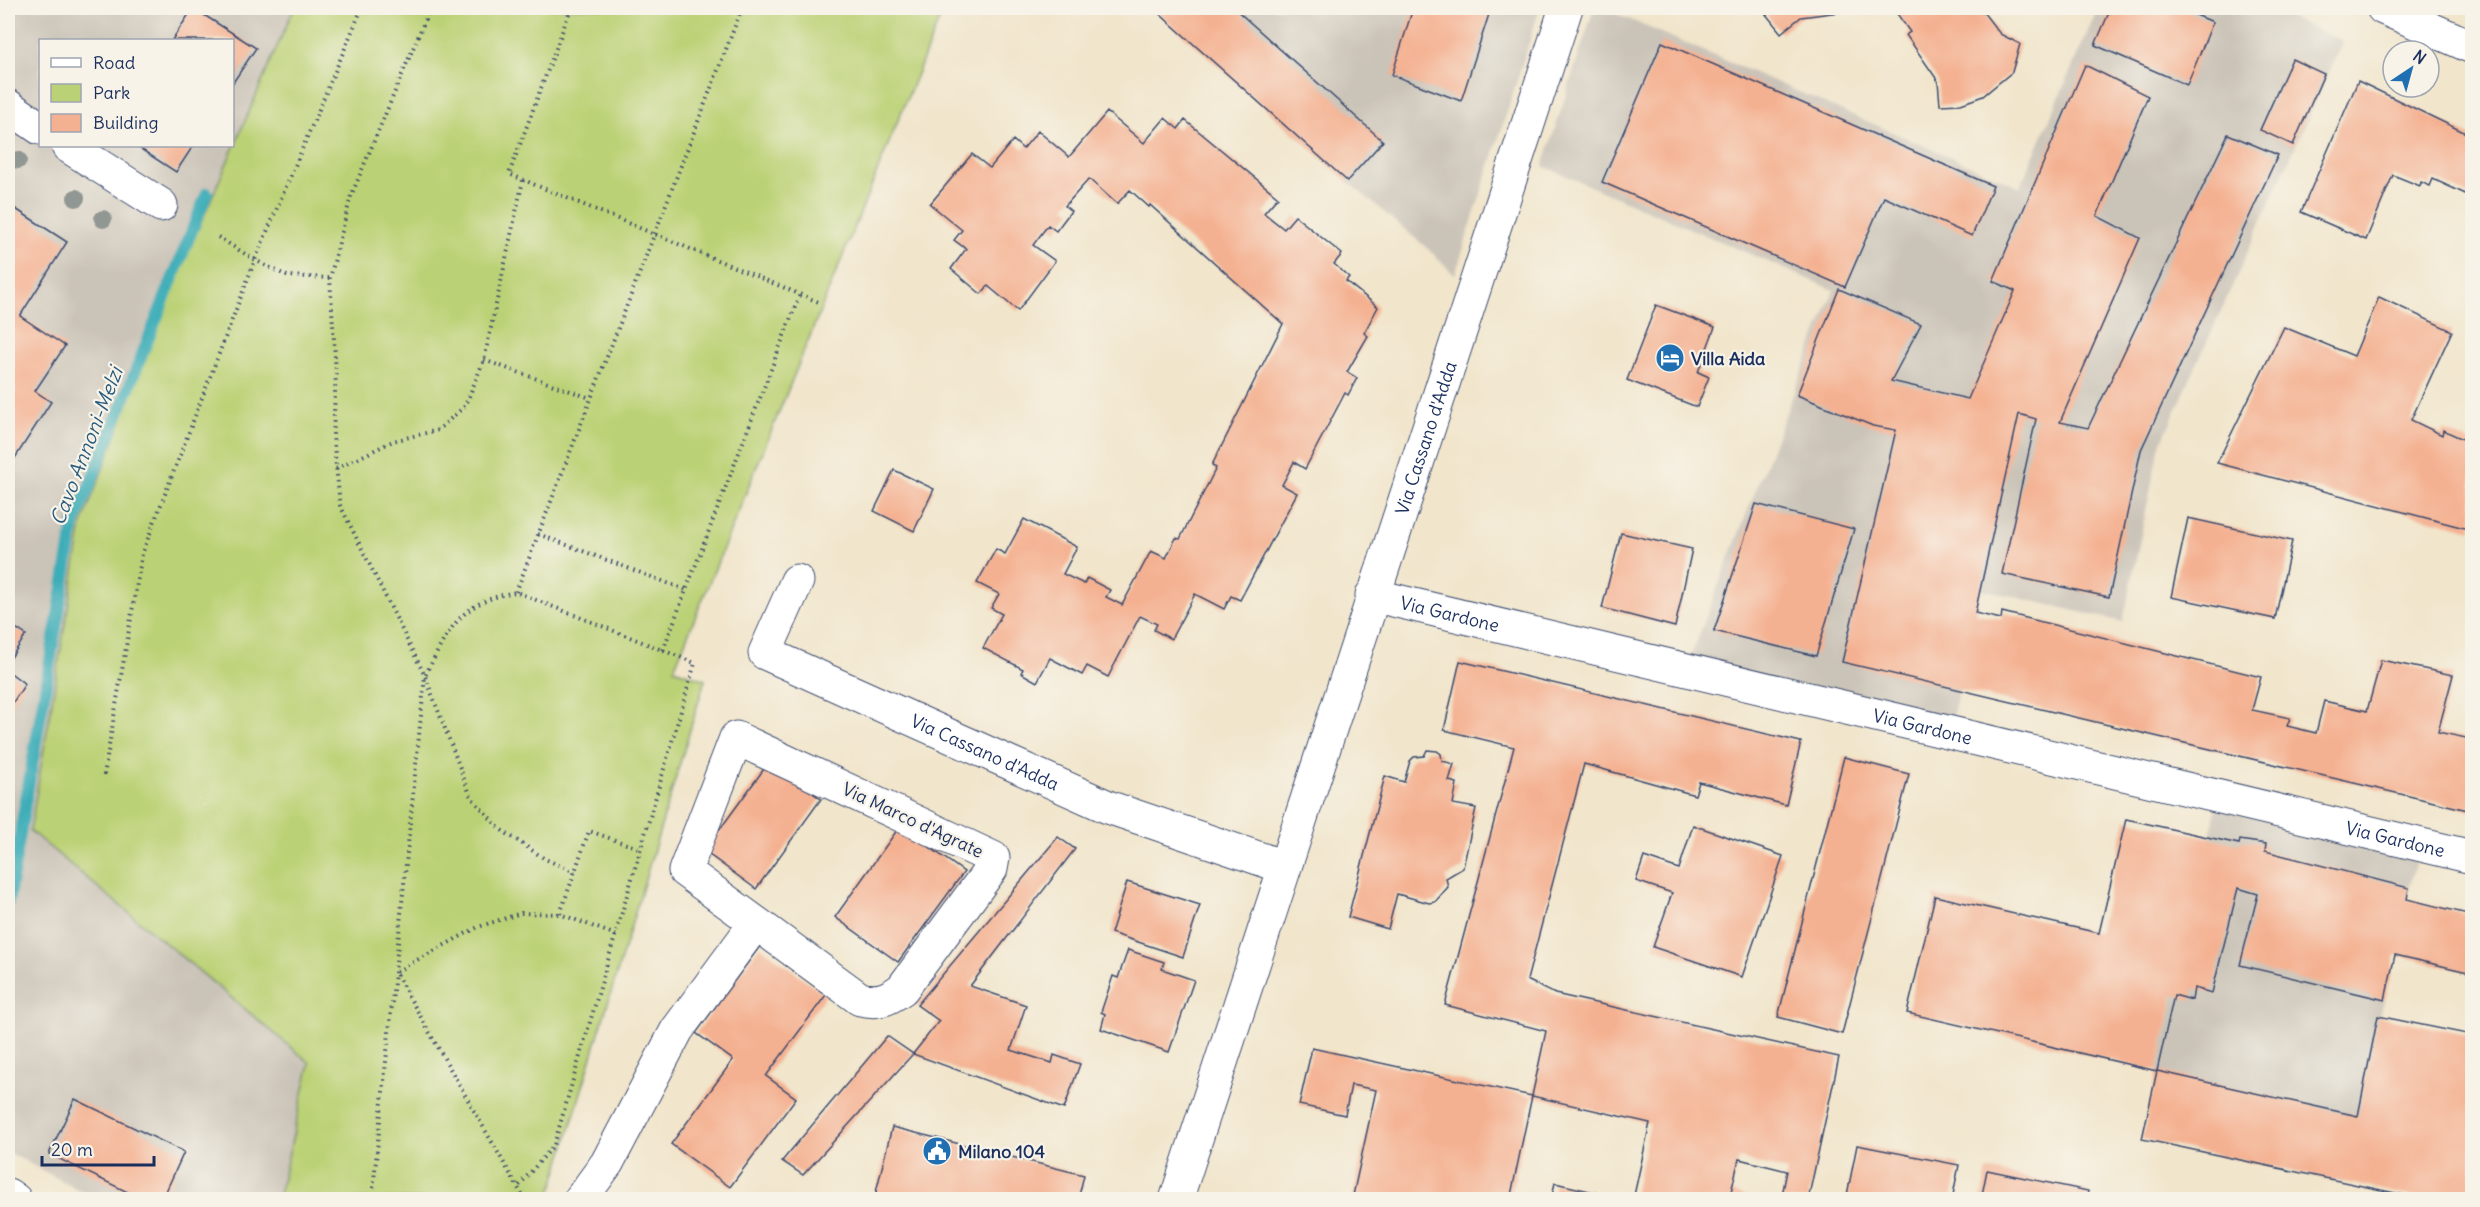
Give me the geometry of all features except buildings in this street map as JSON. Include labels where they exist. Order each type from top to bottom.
[{"type":"street","name":"Via Cassano d'Adda","points":[[1176,1200],[1372,595],[1566,8]]},
{"type":"street","points":[[2383,8],[2472,47]]},
{"type":"street","points":[[8,106],[39,127]]},
{"type":"street","points":[[70,147],[161,205]]},
{"type":"street","name":"Via Cassano d'Adda","points":[[797,581],[765,653],[1108,807],[1284,867]]},
{"type":"street","name":"Via Gardone","points":[[1372,595],[2472,857]]},
{"type":"street","name":"Via Marco d'Agrate","points":[[736,738],[993,858],[994,864],[984,878],[902,989],[889,999],[874,1002],[860,999],[755,924],[685,871],[736,738]]},
{"type":"street","points":[[580,1200],[607,1163],[677,1030],[755,924]]},
{"type":"street","points":[[8,1195],[15,1200]]},
{"type":"path","points":[[104,775],[142,554],[255,261],[362,8]]},
{"type":"path","points":[[430,8],[351,196],[330,278],[336,372],[333,435],[340,505],[425,676],[471,797],[500,829],[545,859],[575,872]]},
{"type":"path","points":[[571,8],[509,174],[822,303]]},
{"type":"path","points":[[516,592],[742,8]]},
{"type":"path","points":[[336,469],[393,441],[438,430],[465,406],[484,360],[523,180]]},
{"type":"path","points":[[218,237],[255,261],[287,276],[330,278]]},
{"type":"path","points":[[663,650],[800,294]]},
{"type":"path","points":[[484,360],[590,398]]},
{"type":"path","points":[[538,534],[686,590]]},
{"type":"path","points":[[372,1200],[425,676],[448,630],[465,613],[494,596],[516,592],[695,663],[554,1145],[517,1188]]},
{"type":"path","points":[[560,914],[589,831],[641,849]]},
{"type":"path","points":[[395,972],[478,927],[521,913],[560,914],[616,935]]},
{"type":"path","points":[[395,972],[525,1200]]},
{"type":"shaded area","points":[[8,8],[294,8],[234,146],[234,39],[39,39],[39,147],[234,147],[167,301],[82,524],[30,831],[311,1063],[278,1199],[96,1199],[8,1152]]},
{"type":"shaded area","points":[[1153,8],[1540,8],[1455,275],[1428,249],[1347,181]]},
{"type":"shaded area","points":[[1594,8],[1603,8],[2020,187],[2098,8],[2269,8],[2343,41],[2159,448],[2123,622],[1981,589],[1950,728],[1687,666],[1834,290],[1543,166]]},
{"type":"shaded area","points":[[2217,805],[2418,850],[2385,1000],[2378,1016],[2345,1183],[2142,1139]]},
{"type":"green space","points":[[294,8],[944,8],[674,669],[705,680],[549,1199],[278,1199],[310,1063],[30,831],[82,524],[167,301]]},
{"type":"waterway","name":"Cavo Annoni-Melzi","points":[[8,902],[74,524],[207,193]]},
{"type":"place","name":"Villa Aida","points":[[1670,358]]},
{"type":"place","name":"Milano 104","points":[[937,1151]]}]
